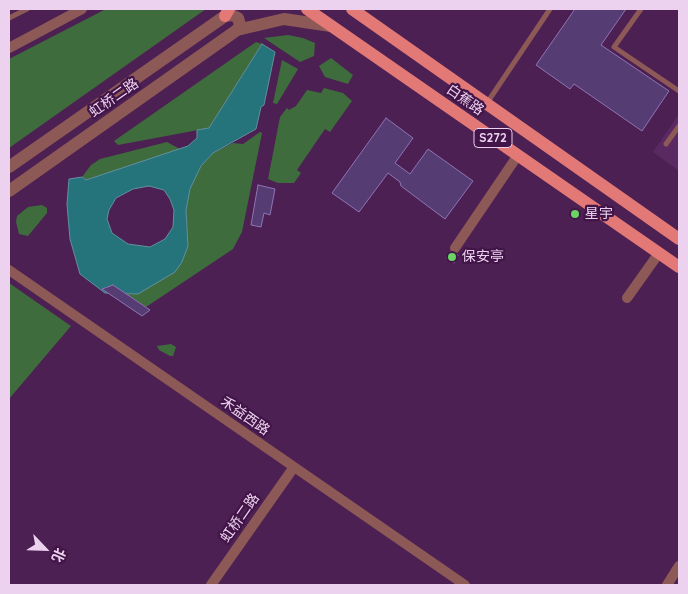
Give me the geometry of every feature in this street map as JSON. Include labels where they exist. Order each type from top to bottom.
[{"type":"main road","name":"白蕉路","points":[[307,9],[679,267]]},
{"type":"main road","name":"白蕉路","points":[[352,9],[679,239]]},
{"type":"street","points":[[9,48],[82,9]]},
{"type":"street","points":[[227,12],[238,18],[240,24],[237,30]]},
{"type":"street","name":"虹桥二路","points":[[9,168],[227,12]]},
{"type":"street","points":[[237,30],[284,19],[332,26]]},
{"type":"street","name":"虹桥二路","points":[[9,190],[237,30]]},
{"type":"street","points":[[455,248],[518,155]]},
{"type":"street","points":[[626,298],[659,253]]},
{"type":"street","name":"禾益西路","points":[[9,270],[465,585]]},
{"type":"street","name":"虹桥二路","points":[[211,585],[294,467]]},
{"type":"street","points":[[667,585],[679,566]]},
{"type":"lane","points":[[9,18],[27,9]]},
{"type":"lane","points":[[487,103],[550,9]]},
{"type":"lane","points":[[641,9],[614,48],[679,91]]},
{"type":"lane","points":[[666,144],[679,126]]},
{"type":"shaded area","points":[[106,9],[206,9],[9,148],[9,59]]},
{"type":"shaded area","points":[[288,35],[315,43],[314,56],[300,62],[264,38]]},
{"type":"shaded area","points":[[256,42],[262,44],[209,128],[118,145],[114,141]]},
{"type":"shaded area","points":[[262,44],[275,52],[264,105],[261,107],[256,129],[213,153],[201,166],[190,189],[186,210],[188,246],[182,262],[175,272],[138,294],[105,293],[80,274],[70,239],[67,204],[69,179],[82,177],[86,180],[188,146],[197,138],[197,130],[209,128]],"holes":[[[149,186],[164,190],[174,210],[173,227],[165,239],[150,247],[128,244],[112,233],[107,219],[109,210],[116,198],[133,189]]]},
{"type":"shaded area","points":[[331,58],[353,75],[348,84],[325,77],[319,66]]},
{"type":"shaded area","points":[[282,60],[298,69],[277,104],[273,103]]},
{"type":"shaded area","points":[[324,88],[343,93],[352,101],[330,132],[325,129],[297,170],[301,173],[294,183],[278,183],[268,179],[280,117],[287,108],[289,110],[296,106],[307,90],[321,93]]},
{"type":"shaded area","points":[[679,114],[679,171],[653,152]]},
{"type":"shaded area","points":[[260,132],[262,133],[242,232],[233,249],[146,307],[126,294],[138,294],[188,246],[186,210],[190,189],[201,166],[213,153],[233,143],[243,144]]},
{"type":"shaded area","points":[[167,142],[180,149],[86,180],[82,177],[91,165],[100,159]]},
{"type":"shaded area","points":[[42,205],[47,208],[47,213],[28,236],[19,234],[16,222],[17,216],[28,207]]},
{"type":"shaded area","points":[[9,283],[71,326],[9,399]]},
{"type":"shaded area","points":[[171,344],[176,347],[173,356],[159,350],[157,346]]},
{"type":"building","points":[[575,9],[626,9],[601,45],[669,91],[642,131],[574,84],[570,89],[536,65]]},
{"type":"building","points":[[386,118],[413,138],[395,163],[410,174],[428,149],[473,181],[445,219],[401,186],[400,182],[388,173],[359,212],[332,193]]},
{"type":"building","points":[[258,185],[275,189],[270,215],[264,213],[261,227],[251,225]]},
{"type":"building","name":"保安亭","points":[[450,252],[458,255],[454,263],[446,258]]},
{"type":"building","points":[[113,285],[150,310],[142,316],[102,289]]},
{"type":"place","name":"星宇","points":[[575,214]]},
{"type":"place","name":"保安亭","points":[[452,257]]}]
